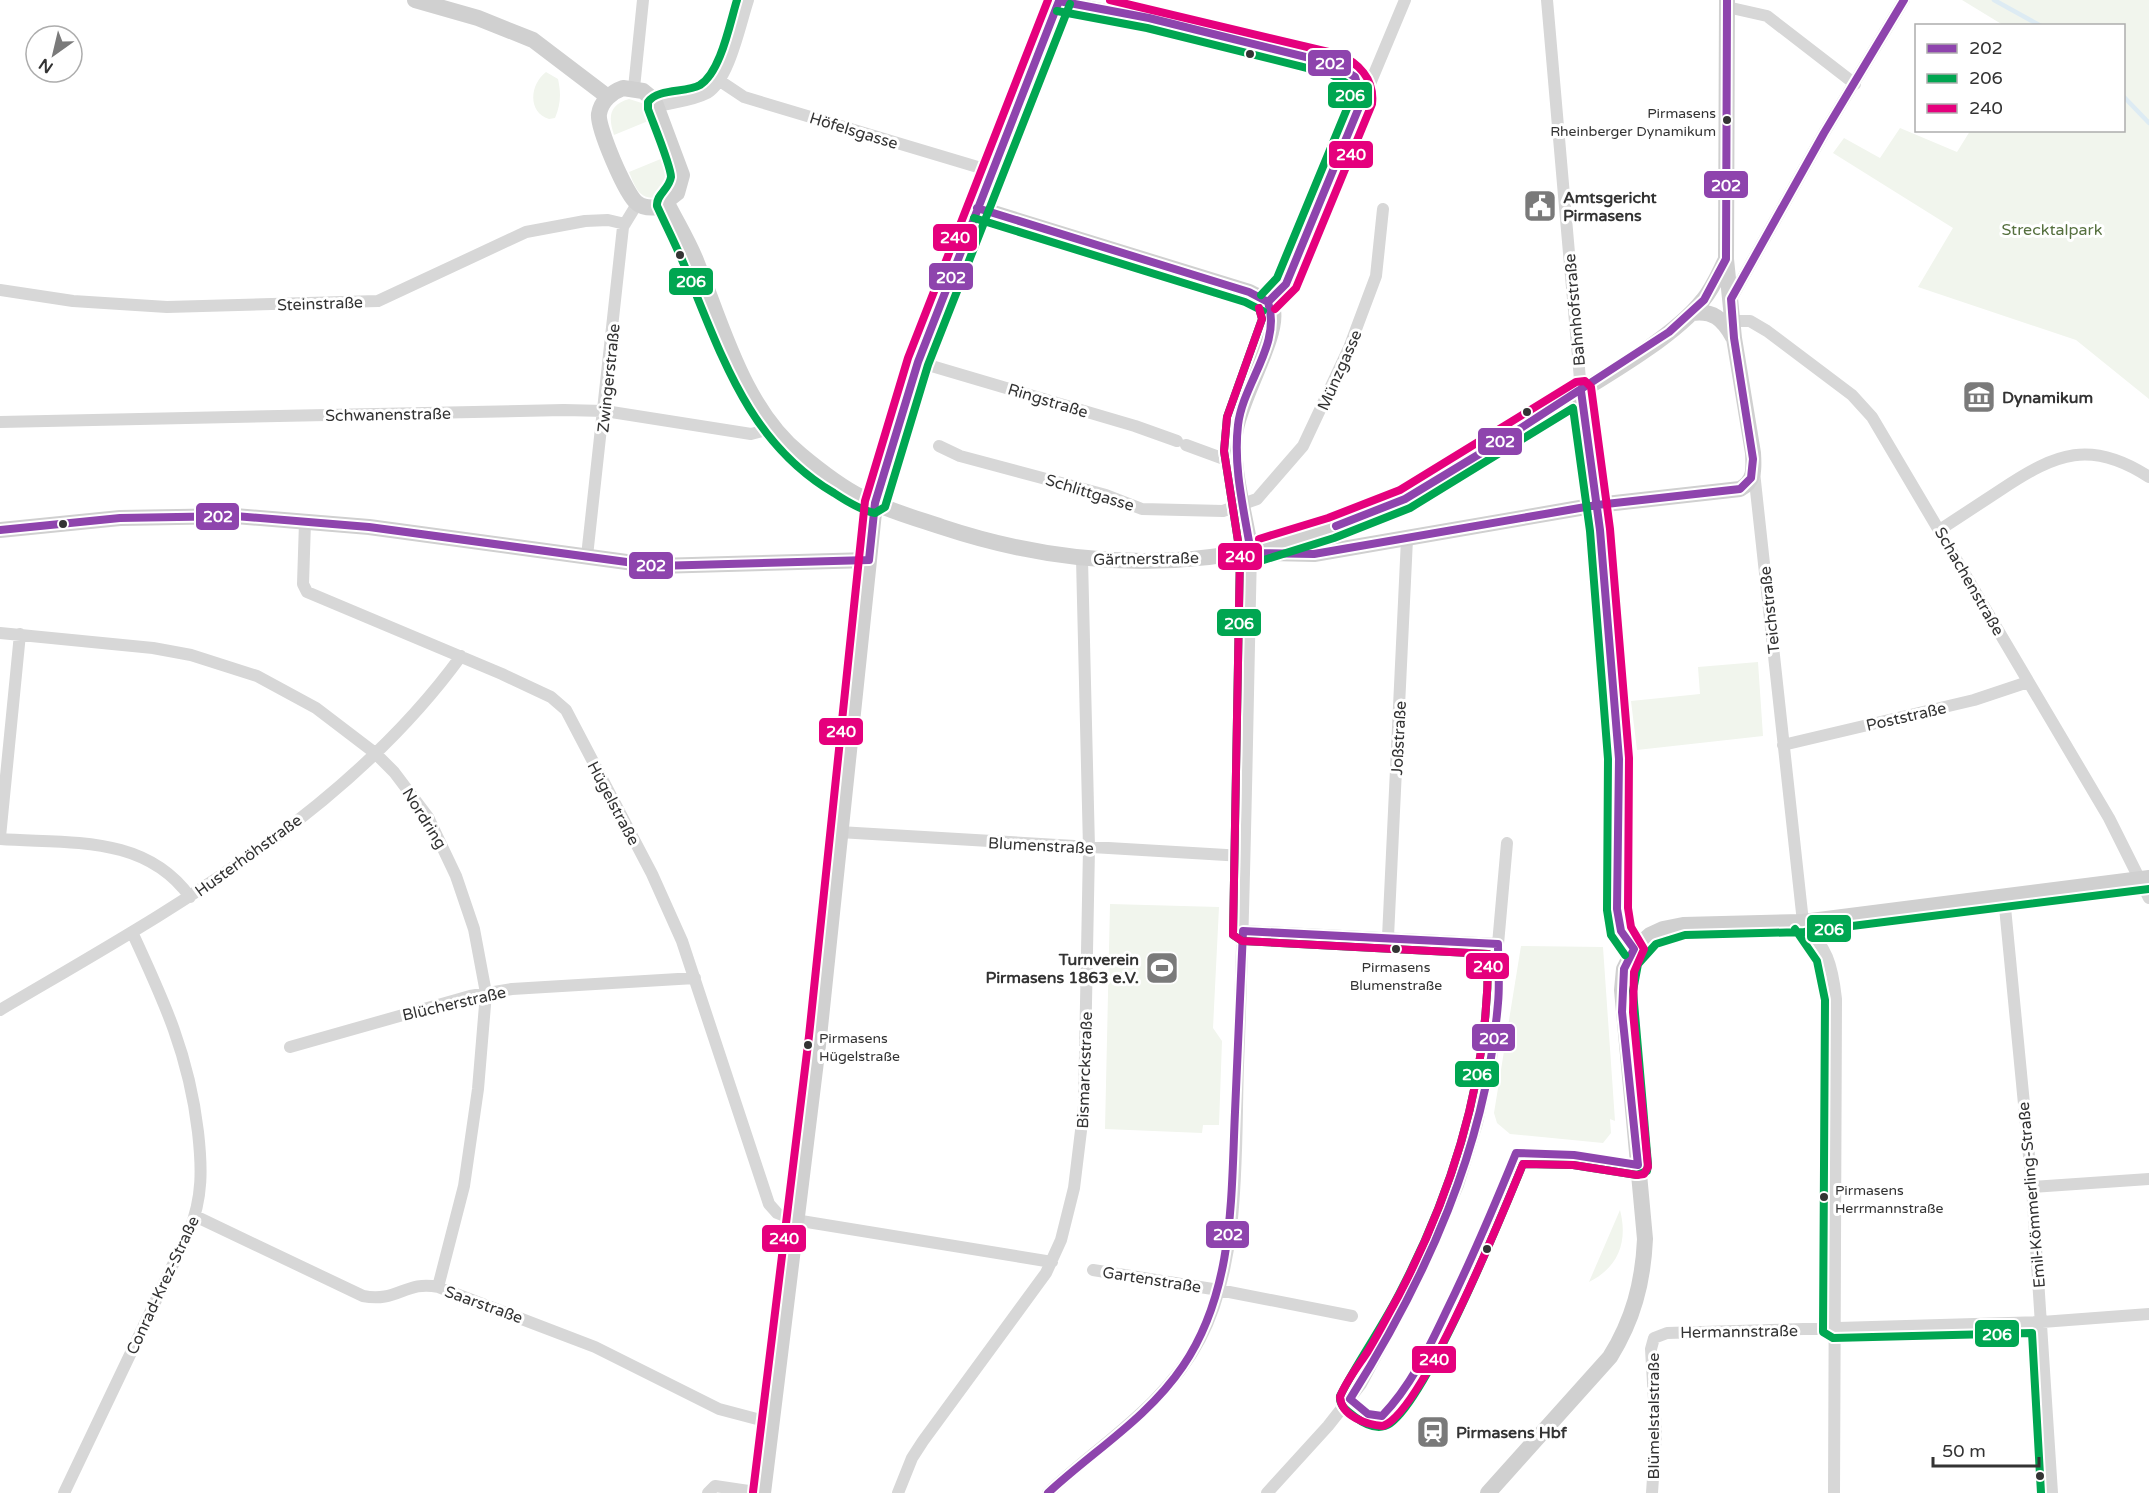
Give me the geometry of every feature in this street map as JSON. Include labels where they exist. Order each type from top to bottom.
[{"type":"main road","points":[[415,0],[478,18],[533,40],[608,97]]},
{"type":"main road","points":[[762,1493],[819,1037],[875,503],[918,362],[991,171],[1060,1]]},
{"type":"main road","name":"Teichstraße","points":[[1727,4],[1726,259],[1733,330],[1754,472]]},
{"type":"main road","points":[[634,88],[649,95],[658,106],[682,175],[677,193],[667,203],[651,208],[637,204],[628,193],[599,123],[599,114],[608,97],[616,91],[634,88]]},
{"type":"main road","name":"Gärtnerstraße","points":[[667,203],[695,259],[736,361],[774,428],[813,465],[844,487],[875,503],[980,539],[1082,559],[1137,562],[1251,553],[1331,528],[1405,499],[1581,390],[1669,332],[1692,313],[1715,282],[1726,259]]},
{"type":"main road","points":[[977,208],[1248,292],[1268,302],[1273,310],[1268,340],[1237,420],[1235,463],[1251,553],[1314,554],[1597,505],[1740,489],[1748,484],[1754,472]]},
{"type":"main road","points":[[1692,313],[1703,312],[1717,316],[1733,330]]},
{"type":"main road","points":[[0,530],[91,520],[203,516],[305,522],[678,567],[869,560]]},
{"type":"main road","points":[[1488,1493],[1610,1356],[1621,1339],[1640,1287],[1644,1249],[1643,1204],[1622,1012],[1624,969],[1634,949],[1650,935],[1683,925],[1803,922],[2145,879]]},
{"type":"street","points":[[634,88],[643,0]]},
{"type":"street","points":[[658,106],[692,99],[709,92],[720,81],[748,0]]},
{"type":"street","points":[[1268,302],[1286,284],[1405,0]]},
{"type":"street","name":"Bahnhofstraße","points":[[1547,0],[1581,390],[1597,505],[1619,759],[1617,909],[1621,931],[1634,949]]},
{"type":"street","points":[[1731,299],[1904,0]]},
{"type":"street","points":[[1060,1],[1149,18],[1334,64],[1353,73],[1361,88],[1362,100]]},
{"type":"street","points":[[1727,4],[1767,16],[1855,84]]},
{"type":"street","name":"Höfelsgasse","points":[[720,81],[744,97],[991,171]]},
{"type":"street","name":"Zwingerstraße","points":[[587,556],[625,224],[637,204]]},
{"type":"street","name":"Münzgasse","points":[[1244,505],[1257,499],[1292,461],[1317,420],[1369,298],[1376,276],[1383,209]]},
{"type":"street","name":"Steinstraße","points":[[0,290],[73,301],[167,307],[378,301],[526,232],[585,221],[608,220],[625,224]]},
{"type":"street","name":"Schachenstraße","points":[[1733,330],[1750,321],[1767,331],[1863,405],[1881,429],[2145,879],[2149,898]]},
{"type":"street","name":"Ringstraße","points":[[918,362],[1135,426],[1235,463]]},
{"type":"street","name":"Schwanenstraße","points":[[0,422],[605,411],[752,434],[774,428]]},
{"type":"street","name":"Schlittgasse","points":[[944,448],[960,456],[1106,495],[1142,509],[1223,511],[1244,505]]},
{"type":"street","points":[[1941,529],[2038,465],[2064,456],[2106,455],[2149,477]]},
{"type":"street","name":"Teichstraße","points":[[1754,472],[1803,922]]},
{"type":"street","name":"Hügelstraße","points":[[305,522],[303,584],[307,592],[461,656],[551,697],[566,710],[670,912],[769,1204],[777,1213],[795,1220]]},
{"type":"street","name":"Joßstraße","points":[[1388,937],[1407,539]]},
{"type":"street","points":[[1048,1493],[1127,1427],[1164,1391],[1200,1339],[1219,1290],[1230,1226],[1233,1182],[1243,931],[1251,553]]},
{"type":"street","name":"Bismarckstraße","points":[[898,1493],[912,1458],[923,1441],[1020,1313],[1052,1262],[1074,1188],[1084,1106],[1089,848],[1082,559]]},
{"type":"street","name":"Nordring","points":[[0,633],[153,648],[227,665],[286,690],[316,708],[375,753],[413,794],[442,843],[474,929],[486,993],[478,1089],[466,1176],[438,1287]]},
{"type":"street","points":[[20,634],[0,838],[116,847],[126,850],[168,872],[190,897]]},
{"type":"street","name":"Husterhöhstraße","points":[[0,1010],[190,897],[304,815],[375,753],[433,692],[461,656]]},
{"type":"street","name":"Poststraße","points":[[1783,745],[1974,700],[2028,682]]},
{"type":"street","name":"Blumenstraße","points":[[839,832],[920,839],[1243,856]]},
{"type":"street","points":[[1267,1493],[1328,1426],[1361,1383],[1401,1311],[1444,1221],[1477,1123],[1488,1070],[1496,1017],[1498,944],[1508,843]]},
{"type":"street","name":"Emil-Kömmerling-Straße","points":[[2004,897],[2032,1188],[2052,1493]]},
{"type":"street","points":[[1803,922],[1829,957],[1836,999],[1834,1493]]},
{"type":"street","points":[[1243,931],[1498,944]]},
{"type":"street","name":"Conrad-Krez-Straße","points":[[64,1493],[195,1216],[201,1181],[201,1160],[190,1081],[175,1028],[132,932]]},
{"type":"street","name":"Blücherstraße","points":[[290,1047],[439,1003],[486,993],[694,978]]},
{"type":"street","points":[[2032,1188],[2149,1179]]},
{"type":"street","name":"Saarstraße","points":[[195,1216],[363,1296],[387,1298],[418,1284],[438,1287],[595,1347],[719,1409],[772,1423]]},
{"type":"street","points":[[795,1220],[1052,1262]]},
{"type":"street","name":"Gartenstraße","points":[[1093,1270],[1219,1290],[1352,1316]]},
{"type":"street","name":"Hermannstraße","points":[[1654,1338],[1667,1333],[2042,1322],[2149,1314]]},
{"type":"street","name":"Blümelstalstraße","points":[[1652,1493],[1656,1433],[1651,1349],[1654,1338]]},
{"type":"street","points":[[708,1493],[715,1486],[724,1486],[762,1493]]},
{"type":"green space","name":"Strecktalpark","points":[[1962,0],[2149,0],[2149,399],[2076,340],[1918,287],[1953,228],[1833,153],[1844,138],[1880,158],[1900,128],[1957,152],[1969,132],[2125,132],[2125,24],[2001,24]]},
{"type":"green space","points":[[546,72],[558,79],[560,94],[555,118],[549,119],[537,110],[533,97],[537,83]]},
{"type":"green space","points":[[629,99],[645,104],[653,119],[614,135],[611,123],[612,112],[617,105]]},
{"type":"green space","points":[[668,156],[674,173],[670,189],[656,198],[640,193],[629,172]]},
{"type":"green space","points":[[1758,662],[1763,736],[1637,750],[1631,701],[1700,694],[1698,667]]},
{"type":"green space","name":"Turnverein Pirmasens 1863 e.V.","points":[[1110,904],[1219,907],[1213,1028],[1222,1041],[1219,1125],[1203,1125],[1202,1133],[1105,1129]]},
{"type":"green space","points":[[1521,946],[1603,947],[1615,1121],[1610,1119],[1611,1133],[1603,1143],[1510,1134],[1497,1123],[1494,1113]]},
{"type":"green space","points":[[1620,1210],[1623,1232],[1619,1252],[1608,1269],[1589,1282]]},
{"type":"waterway","points":[[1994,0],[2037,24]]},
{"type":"waterway","points":[[2125,98],[2149,123]]},
{"type":"transit line","name":"206","points":[[737,0],[724,46],[707,79],[700,85],[658,95],[648,102],[648,109],[671,177],[658,198],[657,206],[682,259],[728,370],[761,426],[781,451],[805,473],[848,502],[875,513],[885,507],[928,365],[1070,4]]},
{"type":"transit line","name":"240","points":[[753,1492],[809,1036],[865,501],[908,358],[1048,0]]},
{"type":"transit line","name":"240","points":[[1110,0],[1337,54],[1352,62],[1368,79],[1372,104],[1296,288],[1275,309]]},
{"type":"transit line","name":"202","points":[[1336,526],[1405,499],[1501,441],[1669,332],[1704,300],[1726,259],[1727,0]]},
{"type":"transit line","name":"202","points":[[1251,553],[1314,554],[1597,505],[1740,489],[1751,478],[1753,459],[1734,338],[1731,299],[1824,133],[1904,0]]},
{"type":"transit line","name":"202","points":[[1059,1],[1149,18],[1334,64],[1355,77],[1362,100],[1286,284],[1268,302]]},
{"type":"transit line","name":"202","points":[[869,560],[875,503],[918,362],[1059,1]]},
{"type":"transit line","name":"206","points":[[1057,11],[1147,28],[1331,74],[1346,83],[1351,99],[1277,278],[1261,295]]},
{"type":"transit line","name":"202","points":[[977,208],[1249,292],[1268,302]]},
{"type":"transit line","name":"206","points":[[974,218],[1245,302],[1263,311]]},
{"type":"transit line","name":"202","points":[[1251,553],[1240,489],[1237,457],[1238,425],[1241,409],[1270,333],[1271,318],[1268,302]]},
{"type":"transit line","name":"206","points":[[1259,308],[1262,319],[1227,417],[1224,451],[1240,554],[1233,935],[1242,941],[1488,954],[1487,998],[1475,1086],[1452,1172],[1419,1254],[1392,1307],[1340,1396],[1342,1406],[1358,1419],[1373,1426],[1385,1426],[1401,1414],[1419,1387],[1461,1307],[1523,1164],[1573,1165],[1637,1175],[1647,1171],[1633,991],[1638,964],[1656,944],[1685,935],[1804,932],[2149,889]]},
{"type":"transit line","name":"240","points":[[1259,308],[1262,319],[1227,417],[1224,451],[1240,554],[1233,935],[1242,941],[1488,954],[1487,998],[1475,1086],[1452,1172],[1419,1255],[1372,1344],[1340,1397],[1341,1404],[1350,1414],[1370,1424],[1383,1426],[1400,1412],[1440,1349],[1481,1263],[1523,1164],[1573,1165],[1637,1175],[1644,1174],[1648,1167],[1633,1012],[1634,972],[1644,949],[1631,927],[1628,908],[1629,758],[1610,529],[1591,387],[1585,381],[1576,382],[1400,490],[1328,518],[1259,539]]},
{"type":"transit line","name":"202","points":[[1048,1493],[1137,1418],[1169,1385],[1200,1337],[1212,1307],[1221,1276],[1230,1211],[1243,931],[1498,944],[1498,1003],[1491,1056],[1466,1160],[1448,1210],[1404,1307],[1350,1399],[1368,1414],[1382,1416],[1418,1368],[1464,1274],[1516,1153],[1574,1155],[1638,1165],[1622,1012],[1624,969],[1634,949],[1621,931],[1617,909],[1619,759],[1600,530],[1581,391]]},
{"type":"transit line","name":"206","points":[[1254,563],[1334,538],[1410,508],[1573,408],[1590,531],[1608,759],[1607,910],[1611,935],[1625,955]]},
{"type":"transit line","name":"202","points":[[0,530],[120,518],[235,516],[369,527],[656,566],[869,560]]},
{"type":"transit line","name":"206","points":[[1795,929],[1817,961],[1825,1000],[1823,1332],[1833,1338],[2032,1333],[2041,1493]]},
{"type":"place","name":"Pirmasens Rheinberger Dynamikum","points":[[1727,120]]},
{"type":"place","name":"Amtsgericht Pirmasens","points":[[1540,206]]},
{"type":"place","name":"Dynamikum","points":[[1979,397]]},
{"type":"place","name":"Pirmasens Blumenstraße","points":[[1396,949]]},
{"type":"place","name":"Turnverein Pirmasens 1863 e.V.","points":[[1162,968]]},
{"type":"place","name":"Pirmasens Hügelstraße","points":[[808,1045]]},
{"type":"place","name":"Pirmasens Herrmannstraße","points":[[1824,1197]]},
{"type":"place","name":"Pirmasens Hbf","points":[[1433,1432]]}]
